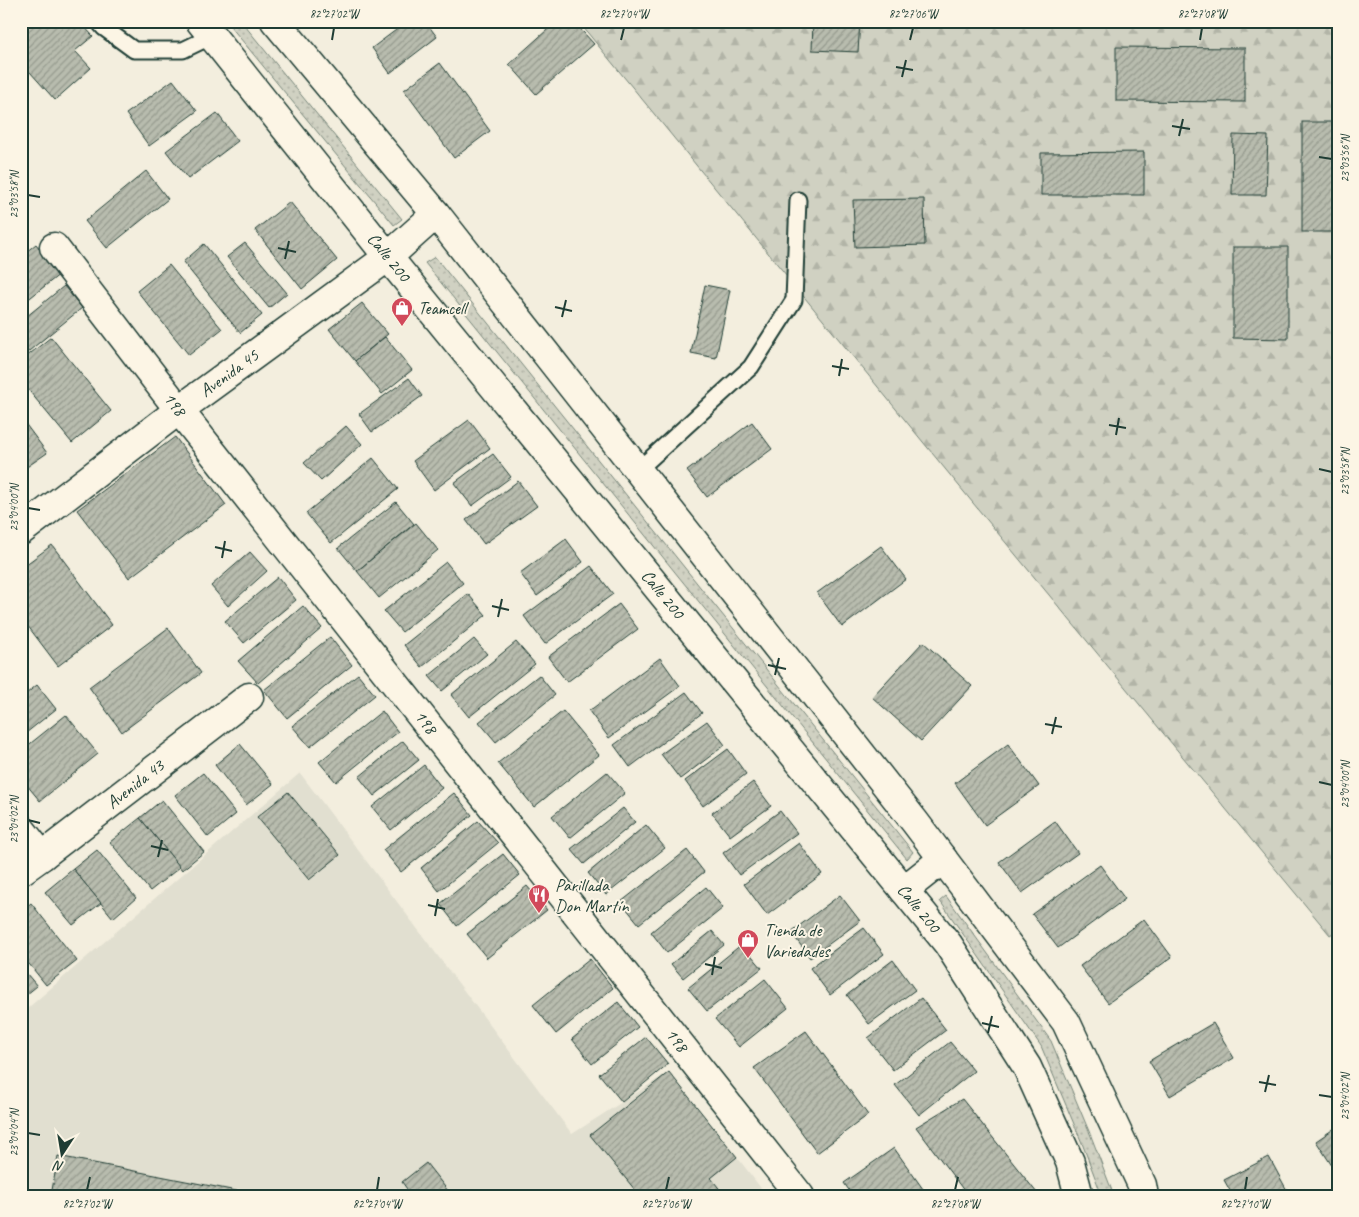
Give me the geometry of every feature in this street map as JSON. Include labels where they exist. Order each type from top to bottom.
[{"type":"main road","points":[[275,21],[436,214],[943,859],[1066,1022],[1142,1185],[1144,1196]]},
{"type":"main road","name":"Calle 200","points":[[206,29],[388,257],[948,944],[1026,1067],[1070,1162],[1080,1196]]},
{"type":"main road","name":"Avenida 45","points":[[21,530],[179,410],[388,257],[436,214]]},
{"type":"main road","name":"198","points":[[54,247],[179,410],[800,1196]]},
{"type":"main road","name":"Avenida 43","points":[[32,863],[249,696]]},
{"type":"main road","points":[[21,829],[32,863]]},
{"type":"main road","points":[[904,890],[943,859]]},
{"type":"lane","points":[[98,21],[104,28],[134,50],[183,50],[206,29]]},
{"type":"lane","points":[[638,470],[752,367],[794,300],[798,200]]},
{"type":"shaded area","points":[[300,773],[572,1134],[669,1072],[767,1196],[21,1196],[21,1014]]},
{"type":"green space","points":[[226,21],[241,21],[402,219],[394,225]]},
{"type":"green space","points":[[578,21],[1338,21],[1338,930],[1330,935]]},
{"type":"green space","points":[[435,257],[913,852],[907,859],[425,263]]},
{"type":"green space","points":[[946,896],[1051,1041],[1114,1196],[1102,1196],[1041,1046],[940,901]]},
{"type":"building","points":[[21,21],[79,21],[93,36],[75,51],[91,68],[55,100],[21,62]]},
{"type":"building","points":[[408,21],[425,21],[437,37],[390,73],[372,48]]},
{"type":"building","points":[[557,21],[573,21],[594,44],[536,94],[509,64]]},
{"type":"building","points":[[813,21],[860,21],[858,52],[812,50]]},
{"type":"building","points":[[1116,47],[1245,48],[1245,102],[1116,101]]},
{"type":"building","points":[[440,63],[490,131],[454,158],[404,90]]},
{"type":"building","points":[[173,80],[197,111],[149,146],[126,114]]},
{"type":"building","points":[[217,113],[238,141],[188,179],[166,151]]},
{"type":"building","points":[[1302,122],[1338,122],[1338,232],[1302,232]]},
{"type":"building","points":[[1233,135],[1268,136],[1266,195],[1232,195]]},
{"type":"building","points":[[1144,152],[1144,195],[1041,195],[1041,153]]},
{"type":"building","points":[[146,171],[168,199],[107,248],[85,221]]},
{"type":"building","points":[[924,199],[925,245],[855,247],[853,200]]},
{"type":"building","points":[[290,202],[337,260],[302,289],[255,230]]},
{"type":"building","points":[[245,243],[287,293],[269,308],[227,257]]},
{"type":"building","points":[[36,244],[60,274],[21,305],[21,256]]},
{"type":"building","points":[[204,244],[262,315],[240,333],[183,262]]},
{"type":"building","points":[[1233,247],[1288,247],[1288,339],[1233,338]]},
{"type":"building","points":[[169,265],[222,329],[189,355],[137,291]]},
{"type":"building","points":[[705,285],[730,290],[716,358],[691,353]]},
{"type":"building","points":[[64,286],[82,308],[24,355],[21,351],[21,321]]},
{"type":"building","points":[[362,303],[388,334],[355,361],[329,329]]},
{"type":"building","points":[[51,337],[111,411],[72,443],[21,381],[21,361]]},
{"type":"building","points":[[385,337],[412,370],[382,394],[355,361]]},
{"type":"building","points":[[409,378],[422,396],[372,432],[359,414]]},
{"type":"building","points":[[21,418],[47,453],[21,471]]},
{"type":"building","points":[[469,420],[490,448],[434,490],[413,461]]},
{"type":"building","points":[[752,422],[772,449],[707,497],[687,471]]},
{"type":"building","points":[[346,426],[362,444],[321,481],[304,463]]},
{"type":"building","points":[[175,437],[226,505],[129,578],[77,510]]},
{"type":"building","points":[[493,454],[511,477],[472,506],[454,483]]},
{"type":"building","points":[[373,458],[398,489],[331,543],[306,513]]},
{"type":"building","points":[[518,481],[537,506],[484,544],[466,520]]},
{"type":"building","points":[[396,502],[414,524],[357,571],[338,548]]},
{"type":"building","points":[[416,523],[438,550],[379,598],[357,571]]},
{"type":"building","points":[[566,539],[583,562],[537,596],[520,573]]},
{"type":"building","points":[[52,545],[112,625],[58,666],[21,617],[21,568]]},
{"type":"building","points":[[881,546],[906,579],[842,627],[817,593]]},
{"type":"building","points":[[250,552],[267,571],[228,606],[211,586]]},
{"type":"building","points":[[446,562],[463,583],[402,632],[384,611]]},
{"type":"building","points":[[591,566],[613,594],[545,644],[524,616]]},
{"type":"building","points":[[278,577],[296,600],[244,643],[225,621]]},
{"type":"building","points":[[468,594],[486,615],[422,667],[404,645]]},
{"type":"building","points":[[619,604],[638,629],[567,682],[548,657]]},
{"type":"building","points":[[303,606],[322,628],[258,683],[238,661]]},
{"type":"building","points":[[168,628],[201,673],[122,732],[89,687]]},
{"type":"building","points":[[330,637],[352,665],[287,718],[264,690]]},
{"type":"building","points":[[474,639],[487,654],[442,691],[429,676]]},
{"type":"building","points":[[516,642],[535,664],[469,717],[451,695]]},
{"type":"building","points":[[923,642],[972,686],[921,741],[872,697]]},
{"type":"building","points":[[660,658],[680,686],[609,738],[589,711]]},
{"type":"building","points":[[21,671],[27,678],[21,682]]},
{"type":"building","points":[[358,674],[375,695],[310,747],[292,726]]},
{"type":"building","points":[[539,675],[555,695],[496,742],[479,722]]},
{"type":"building","points":[[37,685],[56,709],[21,737],[21,698]]},
{"type":"building","points":[[686,692],[702,713],[630,767],[614,745]]},
{"type":"building","points":[[382,711],[398,732],[336,782],[319,762]]},
{"type":"building","points":[[563,711],[599,755],[534,807],[498,763]]},
{"type":"building","points":[[66,715],[98,754],[40,801],[21,778],[21,751]]},
{"type":"building","points":[[707,721],[725,745],[680,779],[661,754]]},
{"type":"building","points":[[403,741],[419,760],[374,796],[359,777]]},
{"type":"building","points":[[240,744],[273,784],[246,805],[215,765]]},
{"type":"building","points":[[1008,744],[1039,786],[985,825],[955,783]]},
{"type":"building","points":[[728,749],[746,774],[703,806],[685,781]]},
{"type":"building","points":[[424,765],[442,788],[391,830],[372,807]]},
{"type":"building","points":[[607,772],[625,793],[570,838],[552,816]]},
{"type":"building","points":[[203,773],[236,814],[208,837],[175,795]]},
{"type":"building","points":[[753,782],[771,806],[730,836],[712,813]]},
{"type":"building","points":[[288,792],[340,855],[309,880],[257,817]]},
{"type":"building","points":[[454,793],[472,815],[401,872],[383,850]]},
{"type":"building","points":[[162,800],[204,852],[182,870],[140,818]]},
{"type":"building","points":[[623,808],[635,822],[584,864],[571,849]]},
{"type":"building","points":[[780,811],[797,833],[739,875],[723,853]]},
{"type":"building","points":[[140,818],[180,867],[150,891],[110,842]]},
{"type":"building","points":[[478,821],[498,843],[439,891],[421,868]]},
{"type":"building","points":[[1055,821],[1078,853],[1022,893],[999,862]]},
{"type":"building","points":[[646,825],[665,848],[606,895],[588,873]]},
{"type":"building","points":[[799,843],[822,874],[767,915],[744,884]]},
{"type":"building","points":[[97,850],[136,898],[113,918],[73,869]]},
{"type":"building","points":[[687,850],[704,872],[639,924],[621,902]]},
{"type":"building","points":[[503,854],[520,875],[457,926],[440,904]]},
{"type":"building","points":[[1100,865],[1125,899],[1058,948],[1032,914]]},
{"type":"building","points":[[73,869],[101,903],[73,925],[45,892]]},
{"type":"building","points":[[527,886],[547,910],[487,958],[467,934]]},
{"type":"building","points":[[706,887],[723,908],[667,953],[651,932]]},
{"type":"building","points":[[840,895],[860,921],[810,958],[791,932]]},
{"type":"building","points":[[31,903],[77,961],[46,985],[21,954],[21,911]]},
{"type":"building","points":[[1144,919],[1172,957],[1108,1003],[1080,966]]},
{"type":"building","points":[[864,928],[884,954],[830,995],[810,968]]},
{"type":"building","points":[[712,931],[724,945],[683,978],[671,964]]},
{"type":"building","points":[[742,944],[762,968],[707,1011],[688,988]]},
{"type":"building","points":[[590,959],[613,988],[556,1034],[533,1005]]},
{"type":"building","points":[[893,960],[915,990],[869,1024],[847,995]]},
{"type":"building","points":[[21,967],[37,986],[21,999]]},
{"type":"building","points":[[765,979],[788,1008],[739,1047],[715,1019]]},
{"type":"building","points":[[921,998],[946,1030],[893,1070],[868,1038]]},
{"type":"building","points":[[618,1002],[638,1027],[592,1064],[572,1039]]},
{"type":"building","points":[[1213,1023],[1234,1058],[1170,1096],[1149,1061]]},
{"type":"building","points":[[806,1031],[868,1115],[817,1153],[754,1068]]},
{"type":"building","points":[[646,1037],[668,1064],[622,1102],[599,1074]]},
{"type":"building","points":[[950,1042],[974,1071],[919,1115],[895,1085]]},
{"type":"building","points":[[669,1072],[737,1157],[711,1178],[725,1196],[640,1196],[590,1135]]},
{"type":"building","points":[[962,1099],[1037,1193],[1033,1196],[968,1196],[916,1127]]},
{"type":"building","points":[[1338,1126],[1338,1175],[1316,1141]]},
{"type":"building","points":[[894,1148],[928,1196],[853,1196],[844,1183]]},
{"type":"building","points":[[58,1156],[252,1194],[252,1196],[51,1196]]},
{"type":"building","points":[[1269,1157],[1290,1196],[1233,1196],[1224,1180]]},
{"type":"building","points":[[426,1163],[452,1196],[412,1196],[402,1182]]},
{"type":"place","name":"Teamcell","points":[[402,327]]},
{"type":"place","name":"Parillada Don Martín","points":[[539,914]]},
{"type":"place","name":"Tienda de Variedades","points":[[748,959]]}]
